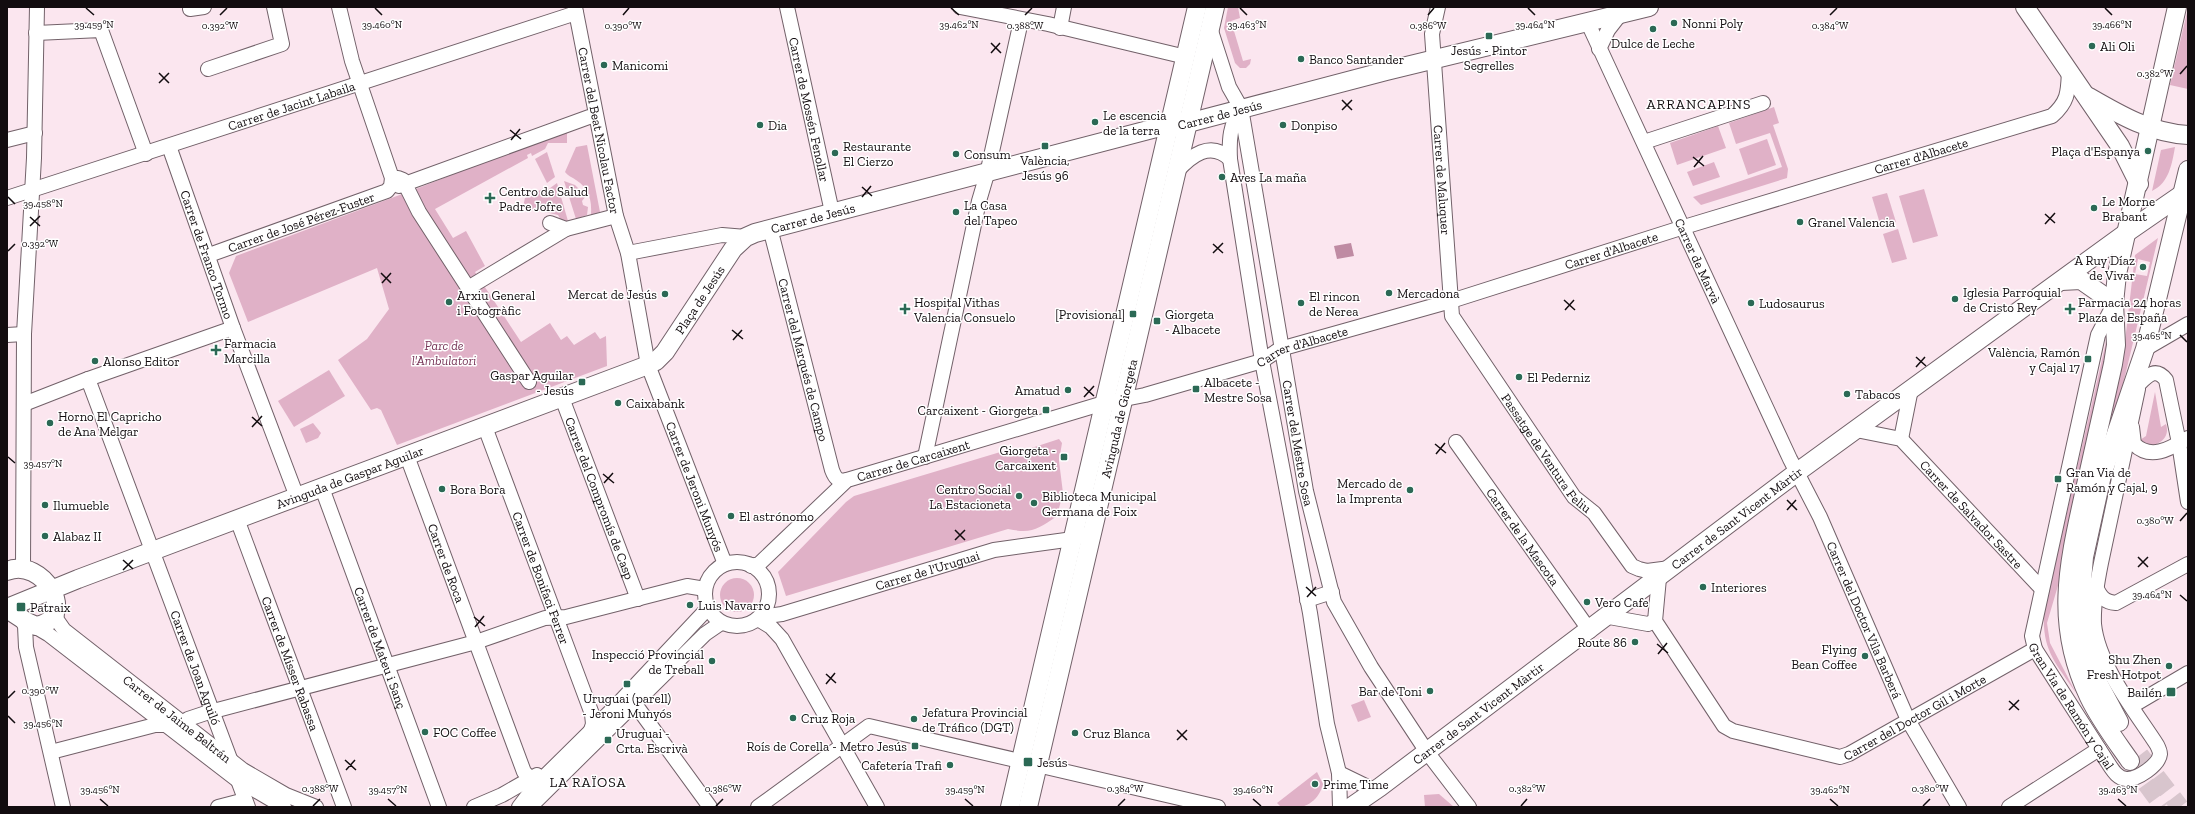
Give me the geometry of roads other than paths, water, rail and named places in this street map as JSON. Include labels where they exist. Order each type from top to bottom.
[{"type":"main road","name":"Avinguda de Giorgeta","points":[[1010,807],[1197,7]]},
{"type":"main road","name":"Avinguda de Giorgeta","points":[[1028,807],[1215,7]]},
{"type":"main road","name":"Carrer de Jesús","points":[[746,237],[770,228],[987,174],[1156,128],[1188,123],[1241,108],[1588,23],[1623,10],[1649,7]]},
{"type":"main road","points":[[2026,7],[2087,95],[2126,156],[2139,184]]},
{"type":"main road","points":[[2126,233],[2139,184],[2177,7]]},
{"type":"main road","points":[[2087,95],[2127,119],[2151,128],[2188,135]]},
{"type":"main road","points":[[2126,233],[2185,194],[2188,170]]},
{"type":"main road","name":"Gran Via de Ramón y Cajal","points":[[2126,233],[2117,274],[2114,303],[2116,333],[2113,364],[2069,560],[2067,616],[2070,640],[2089,698],[2135,758],[2094,675],[2083,626],[2080,594],[2084,556],[2102,475],[2139,376],[2185,194]]},
{"type":"main road","name":"Carrer de Sant Vicent Màrtir","points":[[1351,807],[1609,617],[1796,473],[2126,233]]},
{"type":"main road","name":"Plaça de Jesús","points":[[648,365],[665,352],[733,249],[746,237]]},
{"type":"main road","points":[[2061,281],[2081,280],[2114,303]]},
{"type":"main road","name":"Avinguda de Gaspar Aguilar","points":[[16,615],[51,590],[648,365]]},
{"type":"main road","points":[[15,570],[42,578],[51,590],[56,601],[54,616],[47,623],[36,626],[16,615]]},
{"type":"street","points":[[15,570],[24,404],[24,334],[33,189],[37,7]]},
{"type":"street","points":[[190,9],[204,7]]},
{"type":"street","points":[[208,69],[282,44],[274,7]]},
{"type":"street","points":[[339,7],[359,84],[397,184],[419,212],[529,382]]},
{"type":"street","name":"Carrer de Mossén Fenollar","points":[[787,7],[832,212]]},
{"type":"street","points":[[1060,28],[1064,7]]},
{"type":"street","name":"Carrer de Maluquer","points":[[1438,7],[1432,34],[1451,301]]},
{"type":"street","points":[[968,8],[1186,57]]},
{"type":"street","name":"Carrer de Jacint Labaila","points":[[7,198],[359,84],[576,10]]},
{"type":"street","name":"Carrer del Beat Nicolau Factor","points":[[576,10],[616,216],[628,253]]},
{"type":"street","points":[[1599,49],[1608,30],[1623,10]]},
{"type":"street","points":[[925,457],[979,201],[987,174],[1021,20]]},
{"type":"street","name":"Carrer de Marvà","points":[[1588,23],[1684,227],[1796,473]]},
{"type":"street","name":"Carrer del Mestre Sosa","points":[[1210,28],[1230,87],[1241,108],[1280,348],[1306,491],[1335,604],[1371,667],[1427,752],[1469,807]]},
{"type":"street","points":[[36,33],[101,30],[146,154]]},
{"type":"street","name":"Carrer d'Albacete","points":[[1104,403],[1123,400],[1262,361],[1280,348],[1451,301],[1684,227],[2052,116],[2060,108],[2067,96],[2069,70]]},
{"type":"street","points":[[1644,142],[1763,103]]},
{"type":"street","name":"Carrer del Mestre Sosa","points":[[1241,108],[1229,136],[1230,159],[1262,361],[1307,600],[1327,724],[1339,773],[1340,807]]},
{"type":"street","name":"Carrer de José Pérez-Fuster","points":[[209,255],[387,191],[397,184],[589,117]]},
{"type":"street","points":[[7,132],[35,133]]},
{"type":"street","points":[[7,140],[35,133]]},
{"type":"street","name":"Carrer de Franco Tormo","points":[[168,146],[209,255],[233,328],[297,497]]},
{"type":"street","points":[[1176,172],[1190,156],[1197,153],[1218,152],[1230,159]]},
{"type":"street","points":[[7,189],[33,189]]},
{"type":"street","points":[[468,288],[566,229],[616,216]]},
{"type":"street","points":[[550,223],[566,229]]},
{"type":"street","name":"Carrer del Marqués de Campo","points":[[770,228],[832,470],[836,479],[839,481],[847,480]]},
{"type":"street","points":[[648,365],[628,253],[722,235],[746,237]]},
{"type":"street","name":"Passatge de Ventura Feliu","points":[[1451,301],[1452,316],[1574,497],[1594,513],[1632,566],[1639,570],[1665,573]]},
{"type":"street","name":"Gran Via de Ramón y Cajal","points":[[2114,303],[2098,335],[2032,636],[2035,649],[2099,749],[2116,774],[2125,779],[2133,779],[2156,762],[2160,754],[2157,745],[2108,666],[2098,640],[2094,622],[2096,587],[2123,469],[2126,442],[2132,421],[2139,376]]},
{"type":"street","points":[[2145,349],[2188,324]]},
{"type":"street","points":[[24,404],[88,379],[233,328]]},
{"type":"street","points":[[7,336],[24,334]]},
{"type":"street","name":"Carrer de Jeroni Munyós","points":[[648,365],[725,564]]},
{"type":"street","points":[[2139,376],[2155,372],[2161,374],[2166,380],[2183,440],[2188,502]]},
{"type":"street","name":"Carrer de Joan Aguiló","points":[[88,379],[213,711],[228,758],[246,804]]},
{"type":"street","points":[[1856,430],[1902,439],[1911,389]]},
{"type":"street","name":"Carrer del Compromís de Casp","points":[[562,398],[638,599]]},
{"type":"street","name":"Carrer de Carcaixent","points":[[751,566],[759,564],[847,480],[1104,403]]},
{"type":"street","points":[[2132,421],[2132,437],[2134,444],[2138,448],[2159,453],[2183,440]]},
{"type":"street","name":"Carrer de Bonifaci Ferrer","points":[[484,427],[592,714],[594,724],[591,730]]},
{"type":"street","name":"Carrer de Salvador Sastre","points":[[1902,439],[2042,589]]},
{"type":"street","name":"Carrer de la Mascota","points":[[1456,442],[1590,630]]},
{"type":"street","name":"Carrer de Roca","points":[[407,456],[524,772],[529,778],[532,778]]},
{"type":"street","name":"Carrer del Doctor Vila Barberá","points":[[1796,473],[1820,517],[1908,720],[1959,807]]},
{"type":"street","name":"Carrer de Mateu i Sanç","points":[[322,488],[439,807]]},
{"type":"street","name":"Carrer de Misser Rabassa","points":[[237,519],[344,807]]},
{"type":"street","name":"Carrer de l'Uruguai","points":[[759,618],[775,615],[994,550],[1073,539],[1087,532],[1093,526]]},
{"type":"street","points":[[768,602],[759,618],[746,625],[738,627],[721,623],[708,608],[705,589],[710,575],[725,564],[739,562],[751,566],[764,577],[768,587],[768,602],[775,615],[782,639],[877,807]]},
{"type":"street","points":[[2096,587],[2103,599],[2116,603],[2188,564]]},
{"type":"street","points":[[1302,573],[1325,566]]},
{"type":"street","points":[[1609,617],[1648,624],[1655,621],[1665,573]]},
{"type":"street","points":[[186,726],[191,718],[213,711],[476,642],[546,618],[566,617],[687,586],[705,589]]},
{"type":"street","points":[[1307,600],[1332,592]]},
{"type":"street","points":[[521,807],[535,786],[666,654],[708,608]]},
{"type":"street","name":"Carrer de Jaime Beltrán","points":[[56,610],[57,620],[64,630],[243,770],[277,790],[316,807]]},
{"type":"street","points":[[16,615],[26,626],[26,647],[63,807]]},
{"type":"street","name":"Carrer de Jaime Beltrán","points":[[16,615],[48,634],[236,779],[284,807]]},
{"type":"street","points":[[759,618],[771,627],[782,639]]},
{"type":"street","name":"Carrer del Doctor Gil i Morte","points":[[1655,621],[1724,726],[1733,731],[1840,757],[1850,754],[2035,649]]},
{"type":"street","points":[[521,807],[543,794],[705,634],[721,623]]},
{"type":"street","points":[[2132,706],[2188,673]]},
{"type":"street","points":[[635,704],[710,807]]},
{"type":"street","points":[[51,752],[155,725],[167,725]]},
{"type":"street","points":[[758,807],[841,744],[869,726],[1218,807]]},
{"type":"street","points":[[2009,807],[2099,749]]},
{"type":"street","points":[[474,807],[502,795],[564,758]]},
{"type":"street","points":[[1339,773],[1374,790]]},
{"type":"street","points":[[218,807],[246,804]]},
{"type":"tunnel","points":[[2140,755],[2180,807]]},
{"type":"tunnel","points":[[2130,762],[2163,807]]},
{"type":"place","name":"Nonni Poly","points":[[1674,23]]},
{"type":"place","name":"Dulce de Leche","points":[[1653,29]]},
{"type":"place","name":"Jesús - Pintor Segrelles","points":[[1489,36]]},
{"type":"place","name":"Ali Oli","points":[[2092,46]]},
{"type":"place","name":"Banco Santander","points":[[1301,59]]},
{"type":"place","name":"Manicomi","points":[[604,65]]},
{"type":"place","name":"Le escencia de la terra","points":[[1095,122]]},
{"type":"place","name":"Dia","points":[[760,125]]},
{"type":"place","name":"Donpiso","points":[[1283,125]]},
{"type":"place","name":"València, Jesús 96","points":[[1045,146]]},
{"type":"place","name":"Plaça d'Espanya","points":[[2148,151]]},
{"type":"place","name":"Restaurante El Cierzo","points":[[835,153]]},
{"type":"place","name":"Consum","points":[[956,154]]},
{"type":"place","name":"Aves La maña","points":[[1222,177]]},
{"type":"place","name":"Centro de Salud Padre Jofre","points":[[490,198]]},
{"type":"place","name":"Le Morne Brabant","points":[[2094,208]]},
{"type":"place","name":"La Casa del Tapeo","points":[[956,212]]},
{"type":"place","name":"Granel Valencia","points":[[1800,222]]},
{"type":"place","name":"A Ruy Díaz de Vivar","points":[[2143,267]]},
{"type":"place","name":"Mercadona","points":[[1389,293]]},
{"type":"place","name":"Mercat de Jesús","points":[[665,294]]},
{"type":"place","name":"Iglesia Parroquial de Cristo Rey","points":[[1955,299]]},
{"type":"place","name":"Arxiu General i Fotogràfic","points":[[449,302]]},
{"type":"place","name":"El rincon de Nerea","points":[[1301,303]]},
{"type":"place","name":"Ludosaurus","points":[[1751,303]]},
{"type":"place","name":"Hospital Vithas Valencia Consuelo","points":[[905,309]]},
{"type":"place","name":"Farmacia 24 horas Plaza de España","points":[[2070,309]]},
{"type":"place","name":"[Provisional]","points":[[1133,314]]},
{"type":"place","name":"Giorgeta - Albacete","points":[[1157,321]]},
{"type":"place","name":"Farmacia Marcilla","points":[[216,350]]},
{"type":"place","name":"València, Ramón y Cajal 17","points":[[2088,359]]},
{"type":"place","name":"Alonso Editor","points":[[95,361]]},
{"type":"place","name":"El Pederniz","points":[[1519,377]]},
{"type":"place","name":"Gaspar Aguilar - Jesús","points":[[582,382]]},
{"type":"place","name":"Albacete - Mestre Sosa","points":[[1196,389]]},
{"type":"place","name":"Amatud","points":[[1068,390]]},
{"type":"place","name":"Tabacos","points":[[1847,394]]},
{"type":"place","name":"Caixabank","points":[[618,403]]},
{"type":"place","name":"Carcaixent - Giorgeta","points":[[1046,410]]},
{"type":"place","name":"Horno El Capricho de Ana Melgar","points":[[50,423]]},
{"type":"place","name":"Giorgeta - Carcaixent","points":[[1064,457]]},
{"type":"place","name":"Gran Via de Ramón y Cajal, 9","points":[[2058,479]]},
{"type":"place","name":"Bora Bora","points":[[442,489]]},
{"type":"place","name":"Mercado de la Imprenta","points":[[1410,490]]},
{"type":"place","name":"Centro Social La Estacioneta","points":[[1019,496]]},
{"type":"place","name":"Biblioteca Municipal Germana de Foix","points":[[1034,503]]},
{"type":"place","name":"Ilumueble","points":[[45,505]]},
{"type":"place","name":"El astrónomo","points":[[731,516]]},
{"type":"place","name":"Alabaz II","points":[[45,536]]},
{"type":"place","name":"Interiores","points":[[1703,587]]},
{"type":"place","name":"Vero Cafe","points":[[1587,602]]},
{"type":"place","name":"Luis Navarro","points":[[690,605]]},
{"type":"place","name":"Patraix","points":[[21,607]]},
{"type":"place","name":"Route 86","points":[[1635,642]]},
{"type":"place","name":"Flying Bean Coffee","points":[[1865,656]]},
{"type":"place","name":"Inspecció Provincial de Treball","points":[[712,661]]},
{"type":"place","name":"Shu Zhen Fresh Hotpot","points":[[2169,666]]},
{"type":"place","name":"Uruguai (parell) - Jeroni Munyós","points":[[627,684]]},
{"type":"place","name":"Bar de Toni","points":[[1430,691]]},
{"type":"place","name":"Bailén","points":[[2171,692]]},
{"type":"place","name":"Cruz Roja","points":[[793,718]]},
{"type":"place","name":"Jefatura Provincial de Tráfico (DGT)","points":[[914,719]]},
{"type":"place","name":"FOC Coffee","points":[[425,732]]},
{"type":"place","name":"Cruz Blanca","points":[[1075,733]]},
{"type":"place","name":"Uruguai - Crta. Escrivà","points":[[608,740]]},
{"type":"place","name":"Roís de Corella - Metro Jesús","points":[[915,746]]},
{"type":"place","name":"Jesús","points":[[1028,762]]},
{"type":"place","name":"Cafetería Trafi","points":[[950,765]]},
{"type":"place","name":"Prime Time","points":[[1315,784]]},
{"type":"district","name":"ARRANCAPINS","points":[[1699,104]]},
{"type":"district","name":"LA RAÏOSA","points":[[588,782]]},
{"type":"park label","name":"Parc de l'Ambulatori","points":[[444,352]]}]
